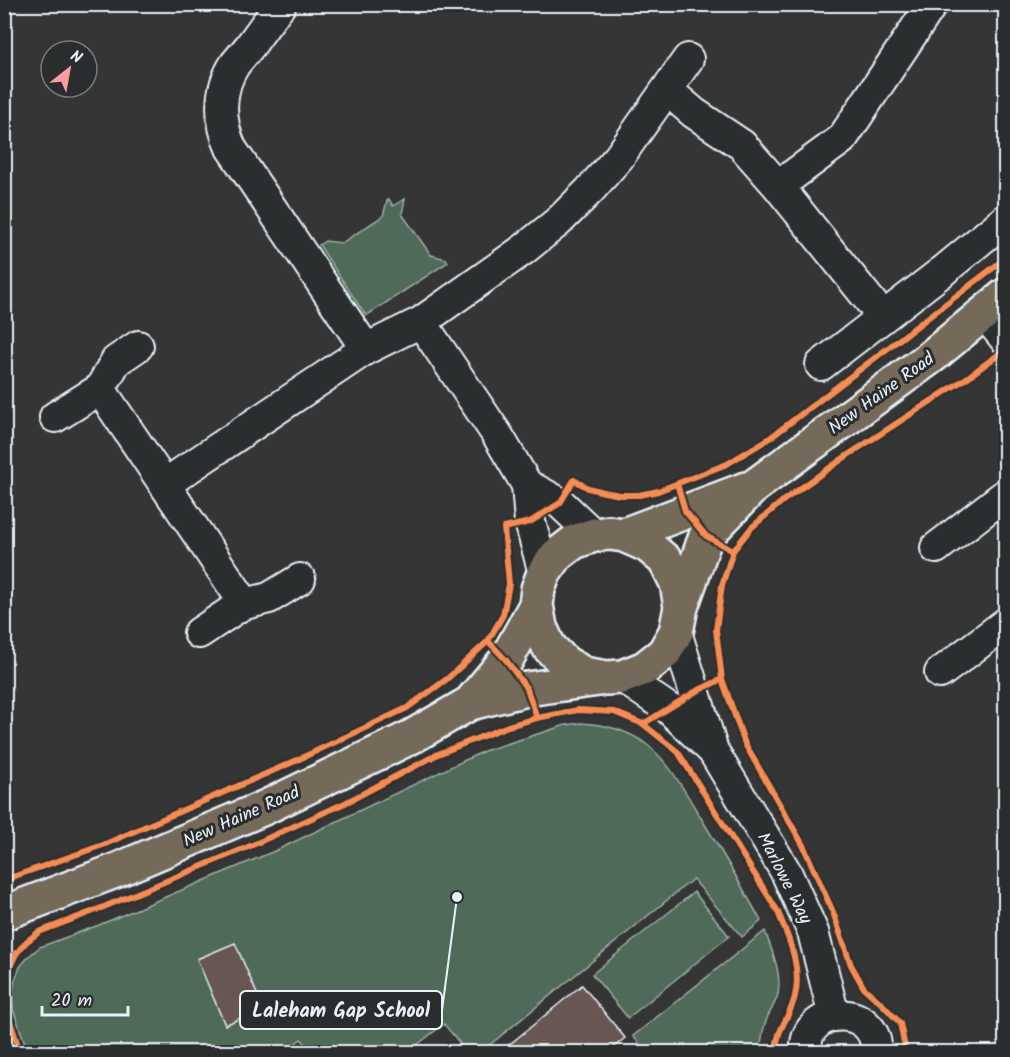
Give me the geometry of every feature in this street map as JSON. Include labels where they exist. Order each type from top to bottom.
[{"type":"main road","name":"New Haine Road","points":[[4,913],[115,871],[266,807],[413,736],[470,703],[528,689],[614,677],[645,668],[664,653],[679,620],[706,536],[753,487],[931,357],[995,304]]},
{"type":"main road","name":"New Haine Road","points":[[614,677],[584,674],[565,663],[549,647],[540,627],[537,605],[538,589],[544,573],[557,555],[574,542],[609,535],[753,487]]},
{"type":"main road","points":[[609,535],[647,544],[666,561],[677,583],[679,620]]},
{"type":"main road","name":"New Haine Road","points":[[470,703],[506,660],[537,605]]},
{"type":"street","points":[[280,4],[235,64],[228,77],[221,107],[225,135],[231,148],[366,349]]},
{"type":"street","points":[[778,186],[842,139],[932,4]]},
{"type":"street","points":[[165,484],[366,349],[421,322],[523,250],[559,221],[619,157],[688,59]]},
{"type":"street","points":[[667,90],[694,113],[742,145],[778,186],[882,317]]},
{"type":"street","points":[[820,365],[943,271],[1005,219]]},
{"type":"street","points":[[995,304],[1005,340]]},
{"type":"street","points":[[421,322],[498,436],[527,484],[530,522],[544,573]]},
{"type":"street","points":[[55,417],[100,389],[116,361],[138,346]]},
{"type":"street","points":[[100,389],[245,604]]},
{"type":"street","points":[[527,484],[609,535]]},
{"type":"street","points":[[936,548],[1005,494]]},
{"type":"street","points":[[199,633],[241,605],[269,598],[300,579]]},
{"type":"street","name":"Marlowe Way","points":[[679,620],[713,751]]},
{"type":"street","points":[[940,673],[1005,624]]},
{"type":"street","name":"Marlowe Way","points":[[614,677],[669,709],[713,751],[786,872],[813,932],[834,1016]]},
{"type":"street","points":[[806,1053],[808,1037],[814,1027],[823,1020],[845,1015],[856,1018],[866,1025],[873,1035],[876,1053]]},
{"type":"green space","points":[[389,199],[393,206],[405,199],[402,214],[431,255],[446,259],[448,262],[366,316],[319,245],[325,241],[342,243],[383,216]]},
{"type":"green space","points":[[581,723],[605,726],[628,733],[651,748],[667,765],[761,921],[742,937],[693,879],[481,1052],[467,1052],[444,1024],[408,1052],[313,1052],[301,1039],[284,1052],[28,1052],[13,1009],[12,994],[20,967],[40,947],[99,925],[277,850],[484,751],[566,725]]},
{"type":"green space","points":[[694,892],[729,936],[628,1018],[592,974]]},
{"type":"green space","points":[[765,931],[776,962],[779,986],[776,1000],[765,1025],[761,1052],[646,1052],[633,1036]]},
{"type":"building","points":[[235,943],[263,1008],[225,1025],[197,959]]},
{"type":"building","points":[[582,985],[625,1038],[607,1053],[499,1053]]},
{"type":"cycle path","points":[[4,880],[103,845],[293,762],[407,708],[447,679],[488,641],[503,615],[509,584],[504,528],[530,522],[560,503],[574,480],[588,488],[604,492],[639,495],[658,491],[727,464],[770,438],[1006,258]]},
{"type":"cycle path","points":[[906,1052],[900,1023],[864,988],[851,965],[833,912],[803,845],[745,744],[722,679],[716,630],[722,585],[733,551],[751,528],[784,500],[1006,349]]},
{"type":"cycle path","points":[[677,484],[685,511],[706,536],[733,551]]},
{"type":"cycle path","points":[[488,641],[506,660],[527,689],[537,718]]},
{"type":"cycle path","points":[[643,724],[695,692],[722,679]]},
{"type":"cycle path","points":[[20,1052],[8,1015],[5,984],[16,954],[39,932],[248,847],[345,803],[438,754],[508,726],[578,710],[614,712],[643,724],[678,752],[777,910],[793,952],[797,985],[793,1003],[778,1036],[776,1052]]},
{"type":"place","name":"Laleham Gap School","points":[[457,897]]}]
